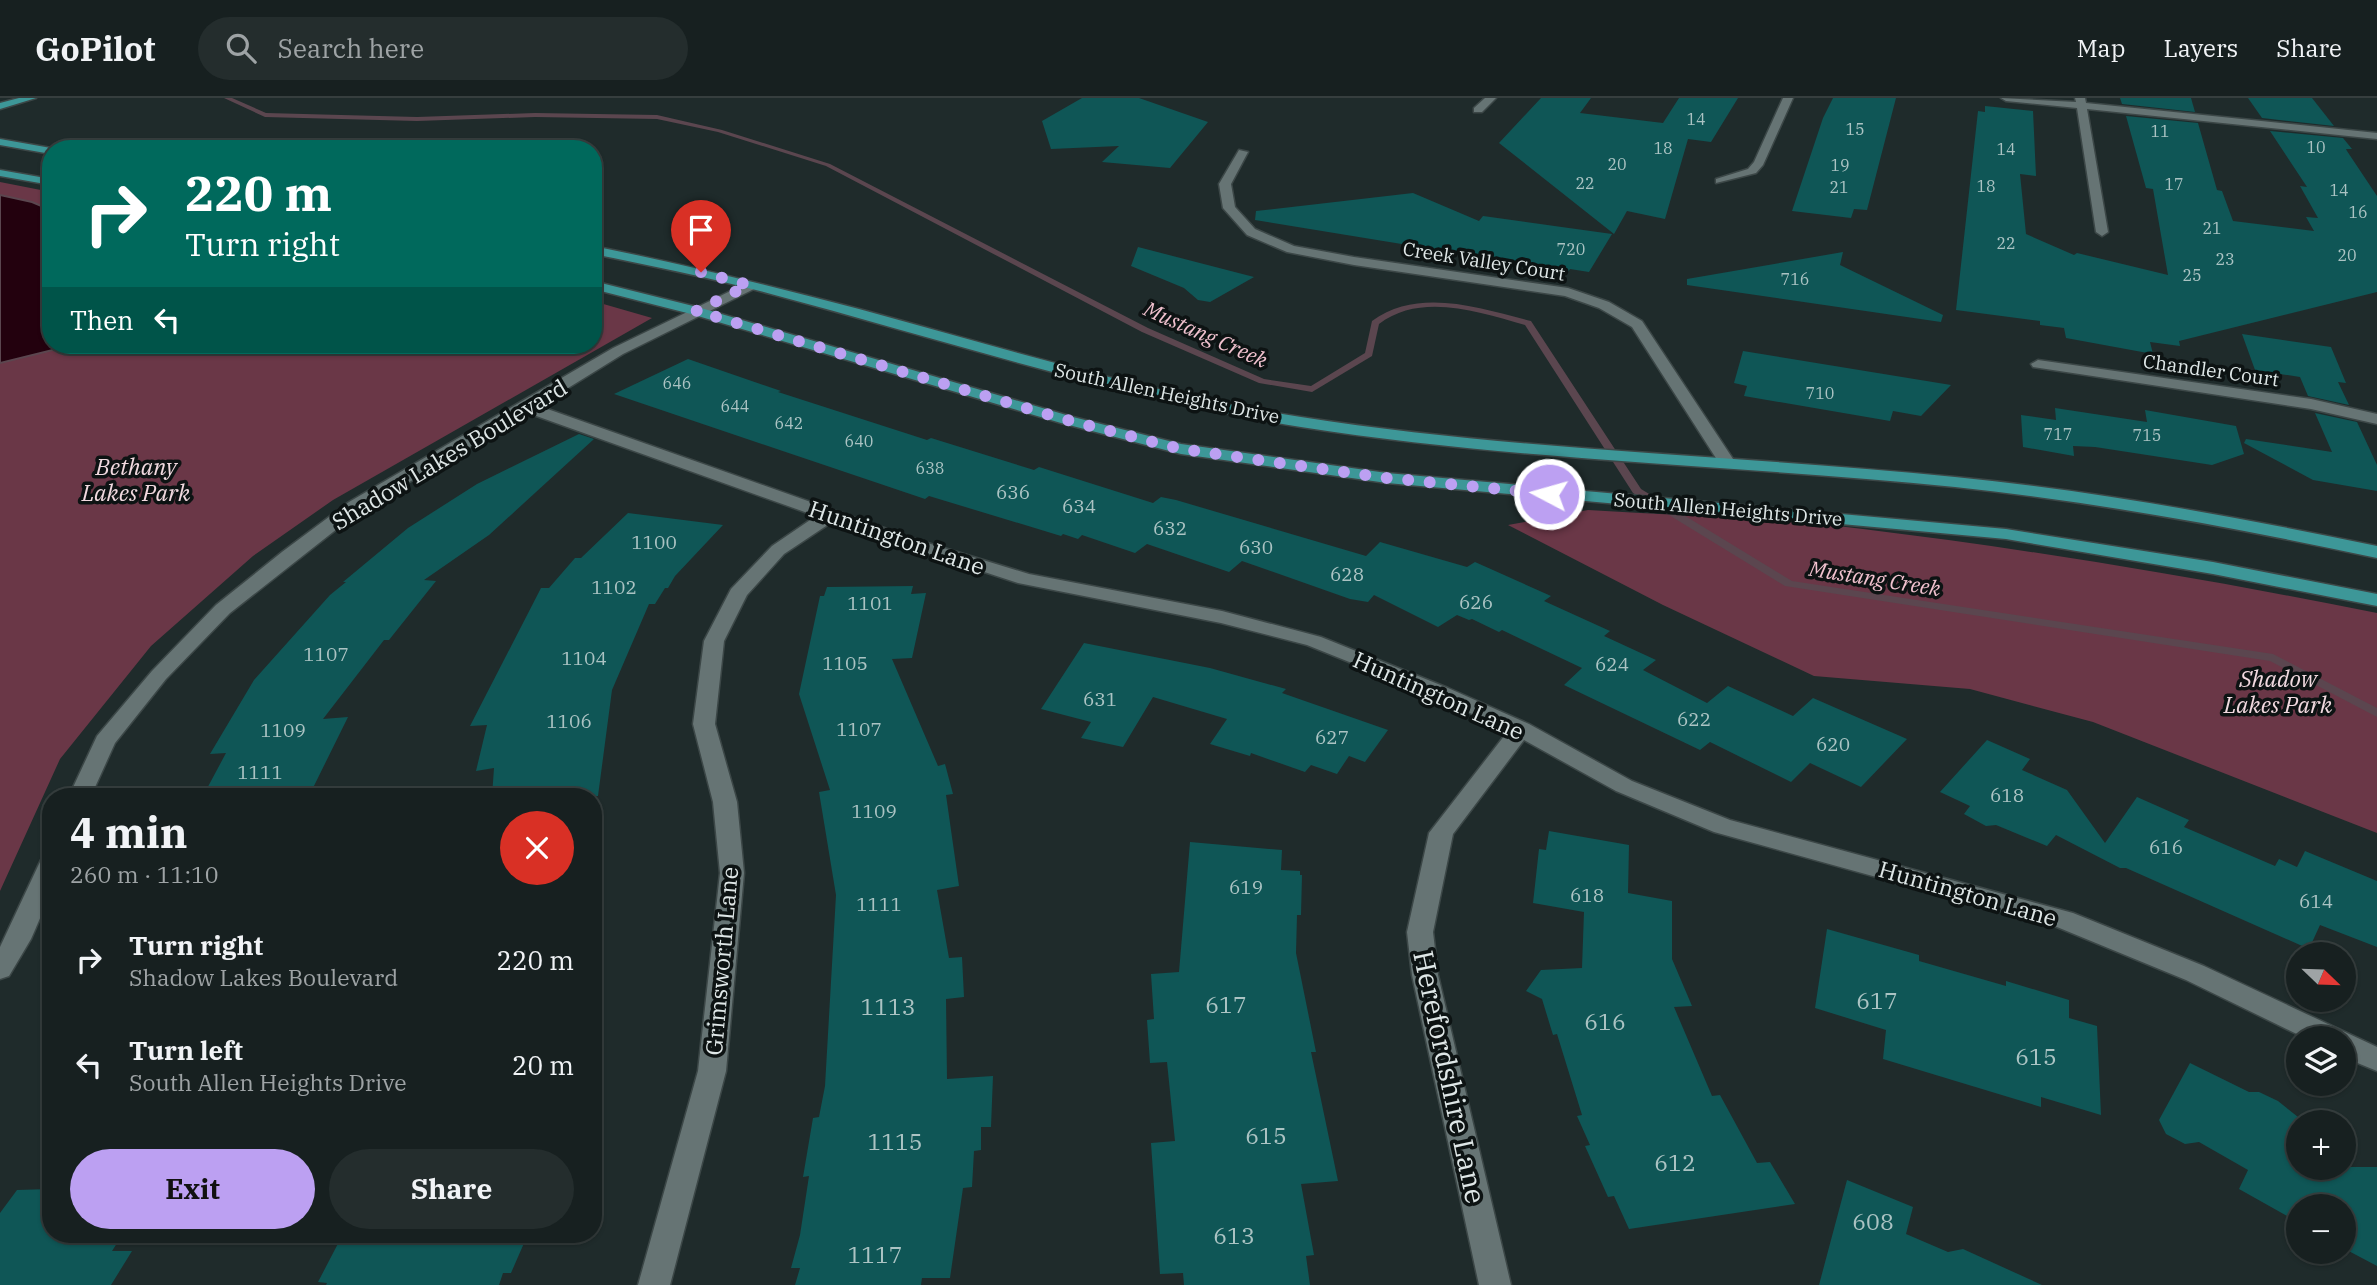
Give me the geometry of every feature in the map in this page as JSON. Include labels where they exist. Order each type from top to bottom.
[{"type":"main road","points":[[0,106],[31,98]]},
{"type":"main road","points":[[0,142],[42,149]]},
{"type":"main road","points":[[0,173],[42,180]]},
{"type":"main road","name":"South Allen Heights Drive","points":[[602,252],[749,285],[1107,383],[1185,401],[1300,422],[1437,440],[1727,462],[2045,492],[2141,506],[2377,552]]},
{"type":"main road","name":"South Allen Heights Drive","points":[[602,287],[696,311],[1067,420],[1181,449],[1387,478],[2006,534],[2213,568],[2377,600]]},
{"type":"street","points":[[1478,110],[1491,98]]},
{"type":"street","points":[[1720,181],[1752,171],[1759,163],[1788,98]]},
{"type":"street","points":[[2006,98],[2081,102],[2377,136]]},
{"type":"street","points":[[2081,102],[2102,232]]},
{"type":"street","name":"Creek Valley Court","points":[[1243,152],[1225,184],[1229,208],[1251,232],[1291,249],[1354,261],[1568,292],[1604,305],[1637,324],[1727,462]]},
{"type":"street","name":"Shadow Lakes Boulevard","points":[[83,788],[104,741],[159,675],[223,609],[355,506],[618,351],[749,285]]},
{"type":"street","name":"Chandler Court","points":[[2038,364],[2311,404],[2377,419]]},
{"type":"street","name":"Huntington Lane","points":[[527,407],[830,515],[1025,579],[1222,617],[1314,641],[1441,692],[1521,729],[1624,786],[1722,825],[2064,920],[2195,973],[2305,1026]]},
{"type":"street","name":"Grimsworth Lane","points":[[654,1285],[712,1071],[732,873],[725,802],[704,724],[714,641],[738,593],[778,550],[830,515]]},
{"type":"street","name":"Herefordshire Lane","points":[[1495,1285],[1425,975],[1420,932],[1441,833],[1521,729]]},
{"type":"street","points":[[0,969],[18,939],[42,884]]},
{"type":"street","points":[[2356,1050],[2377,1060]]},
{"type":"green space","name":"Bethany Lakes Park","points":[[0,182],[42,190],[42,354],[589,354],[333,500],[253,556],[151,646],[60,759],[47,788],[42,788],[42,799],[0,891]]},
{"type":"green space","name":"Bethany Lakes Park","points":[[602,304],[652,318],[602,347]]},
{"type":"green space","name":"Shadow Lakes Park","points":[[1588,510],[1794,522],[1927,537],[2121,566],[2377,613],[2377,833],[2093,722],[1970,689],[1814,676],[1663,605],[1508,525]]},
{"type":"shaded area","points":[[0,195],[42,206],[42,353],[0,363]]},
{"type":"building","points":[[1082,98],[1139,98],[1208,122],[1170,168],[1102,162],[1119,146],[1051,149],[1042,121]]},
{"type":"building","points":[[1541,98],[1591,98],[1580,113],[1663,123],[1679,98],[1738,98],[1711,142],[1688,139],[1665,219],[1627,211],[1614,234],[1499,143]]},
{"type":"building","points":[[1833,98],[1896,98],[1867,210],[1854,209],[1851,218],[1792,211],[1823,118]]},
{"type":"building","points":[[2120,98],[2191,98],[2195,112],[2122,104]]},
{"type":"building","points":[[2248,98],[2312,98],[2334,126],[2262,118]]},
{"type":"building","points":[[1985,106],[2033,111],[2036,176],[2020,174],[2026,234],[2074,255],[2077,253],[2168,275],[2153,189],[2146,188],[2126,116],[2198,123],[2217,190],[2222,191],[2233,221],[2314,231],[2306,217],[2318,218],[2300,186],[2307,187],[2270,131],[2343,138],[2352,149],[2346,149],[2347,151],[2377,196],[2377,292],[2179,341],[2180,346],[2150,342],[2153,354],[2066,338],[2064,328],[2040,325],[2040,321],[1956,310],[1978,111],[1985,112]]},
{"type":"building","points":[[1413,193],[1479,221],[1483,216],[1612,234],[1589,272],[1570,269],[1567,273],[1472,259],[1475,256],[1255,220],[1256,211]]},
{"type":"building","points":[[1138,247],[1254,277],[1210,302],[1198,300],[1184,288],[1131,266]]},
{"type":"building","points":[[1843,252],[1840,265],[1943,315],[1941,322],[1687,285],[1687,279]]},
{"type":"building","points":[[2242,334],[2331,347],[2346,383],[2338,382],[2349,405],[2308,396],[2300,377],[2255,370]]},
{"type":"building","points":[[1743,351],[1951,385],[1921,416],[1893,411],[1890,421],[1744,396],[1747,386],[1734,383]]},
{"type":"building","points":[[688,359],[781,391],[778,392],[927,440],[931,438],[1034,470],[1039,467],[1153,503],[1161,497],[1176,500],[1366,556],[1380,542],[1467,567],[1475,562],[1551,596],[1544,601],[1610,631],[1604,636],[1656,660],[1643,670],[1707,703],[1728,686],[1793,716],[1813,698],[1907,739],[1861,787],[1810,763],[1791,782],[1710,742],[1700,750],[1564,685],[1582,668],[1502,630],[1499,632],[1472,619],[1457,615],[1438,627],[1374,595],[1368,602],[1350,599],[1242,561],[1229,572],[1147,544],[1135,553],[1082,535],[1078,539],[1063,534],[1061,536],[929,496],[925,499],[614,394]]},
{"type":"building","points":[[2055,408],[2147,422],[2145,410],[2236,426],[2244,454],[2212,465],[2095,447],[2073,446],[2074,456],[2023,447],[2021,415],[2056,420]]},
{"type":"building","points":[[2315,413],[2357,422],[2377,465],[2377,491],[2313,480],[2244,443],[2246,439],[2332,452]]},
{"type":"building","points":[[579,434],[594,439],[489,535],[424,580],[436,581],[389,640],[384,640],[323,719],[348,717],[313,788],[207,788],[226,753],[210,754],[254,680],[330,595],[346,582],[343,582],[408,528],[477,484]]},
{"type":"building","points":[[628,513],[723,525],[675,576],[655,604],[649,604],[612,690],[599,788],[493,788],[494,768],[476,771],[487,725],[470,726],[541,588],[549,588],[575,558],[581,558]]},
{"type":"building","points":[[913,586],[911,594],[926,593],[912,658],[892,659],[938,766],[945,764],[953,794],[946,795],[959,886],[937,890],[949,958],[962,957],[964,997],[946,999],[947,1079],[993,1076],[991,1127],[981,1127],[981,1150],[974,1151],[972,1187],[963,1188],[950,1278],[922,1278],[921,1285],[795,1285],[800,1268],[791,1268],[800,1235],[809,1176],[803,1177],[813,1118],[819,1117],[825,1086],[836,895],[819,792],[830,790],[799,694],[820,596],[824,596],[827,587]]},
{"type":"building","points":[[1084,643],[1210,668],[1286,689],[1282,693],[1388,730],[1365,762],[1349,756],[1337,774],[1311,765],[1305,772],[1251,753],[1250,756],[1210,744],[1227,719],[1153,697],[1123,747],[1081,738],[1091,722],[1041,709]]},
{"type":"building","points":[[1987,740],[2030,759],[2022,770],[2067,790],[2105,843],[2137,797],[2189,820],[2184,827],[2275,866],[2279,859],[2297,867],[2305,851],[2377,881],[2377,947],[2320,925],[2312,942],[2293,942],[2126,868],[2120,868],[2056,835],[2047,846],[1996,825],[1986,826],[1964,814],[1970,806],[1940,792]]},
{"type":"building","points":[[1549,831],[1629,845],[1628,893],[1672,901],[1672,959],[1692,1006],[1674,1007],[1712,1096],[1720,1095],[1757,1163],[1770,1162],[1795,1204],[1629,1229],[1614,1196],[1608,1197],[1585,1146],[1590,1145],[1577,1116],[1582,1115],[1557,1034],[1553,1035],[1542,999],[1526,991],[1541,970],[1582,968],[1584,912],[1533,903],[1539,849],[1546,850]]},
{"type":"building","points":[[1190,842],[1282,850],[1281,870],[1300,871],[1302,875],[1296,953],[1316,1052],[1311,1052],[1338,1181],[1301,1184],[1314,1255],[1306,1256],[1310,1285],[1184,1285],[1183,1273],[1160,1274],[1151,1143],[1175,1141],[1167,1062],[1150,1063],[1147,1020],[1154,1019],[1151,974],[1179,972]]},
{"type":"building","points":[[1827,929],[1919,955],[1919,961],[2006,986],[2006,981],[2069,1000],[2069,1018],[2097,1026],[2101,1115],[2041,1097],[2041,1107],[1883,1059],[1886,1030],[1815,1008]]},
{"type":"building","points":[[2190,1063],[2249,1092],[2259,1092],[2289,1110],[2286,1110],[2286,1180],[2356,1180],[2356,1167],[2377,1167],[2377,1266],[2356,1255],[2356,1194],[2286,1194],[2286,1215],[2239,1189],[2248,1170],[2199,1142],[2185,1144],[2166,1134],[2159,1120]]},
{"type":"building","points":[[1847,1180],[1913,1207],[1906,1234],[1948,1252],[1963,1249],[2042,1285],[1819,1285]]},
{"type":"building","points":[[42,1189],[42,1243],[117,1243],[112,1251],[132,1251],[111,1285],[0,1285],[0,1213],[17,1190]]},
{"type":"building","points":[[338,1243],[524,1243],[511,1273],[503,1273],[499,1285],[326,1285],[327,1283],[318,1282]]},
{"type":"waterway","name":"Mustang Creek","points":[[227,98],[265,115],[417,119],[535,115],[657,117],[720,131],[828,165],[1145,330],[1262,381],[1312,389],[1369,354],[1375,323],[1391,312],[1408,307],[1460,307],[1528,323],[1637,491],[1789,584],[2273,658],[2377,713]]},
{"type":"route","points":[[701,272],[749,285],[696,311],[1067,420],[1181,449],[1387,478],[1549,494]]}]
